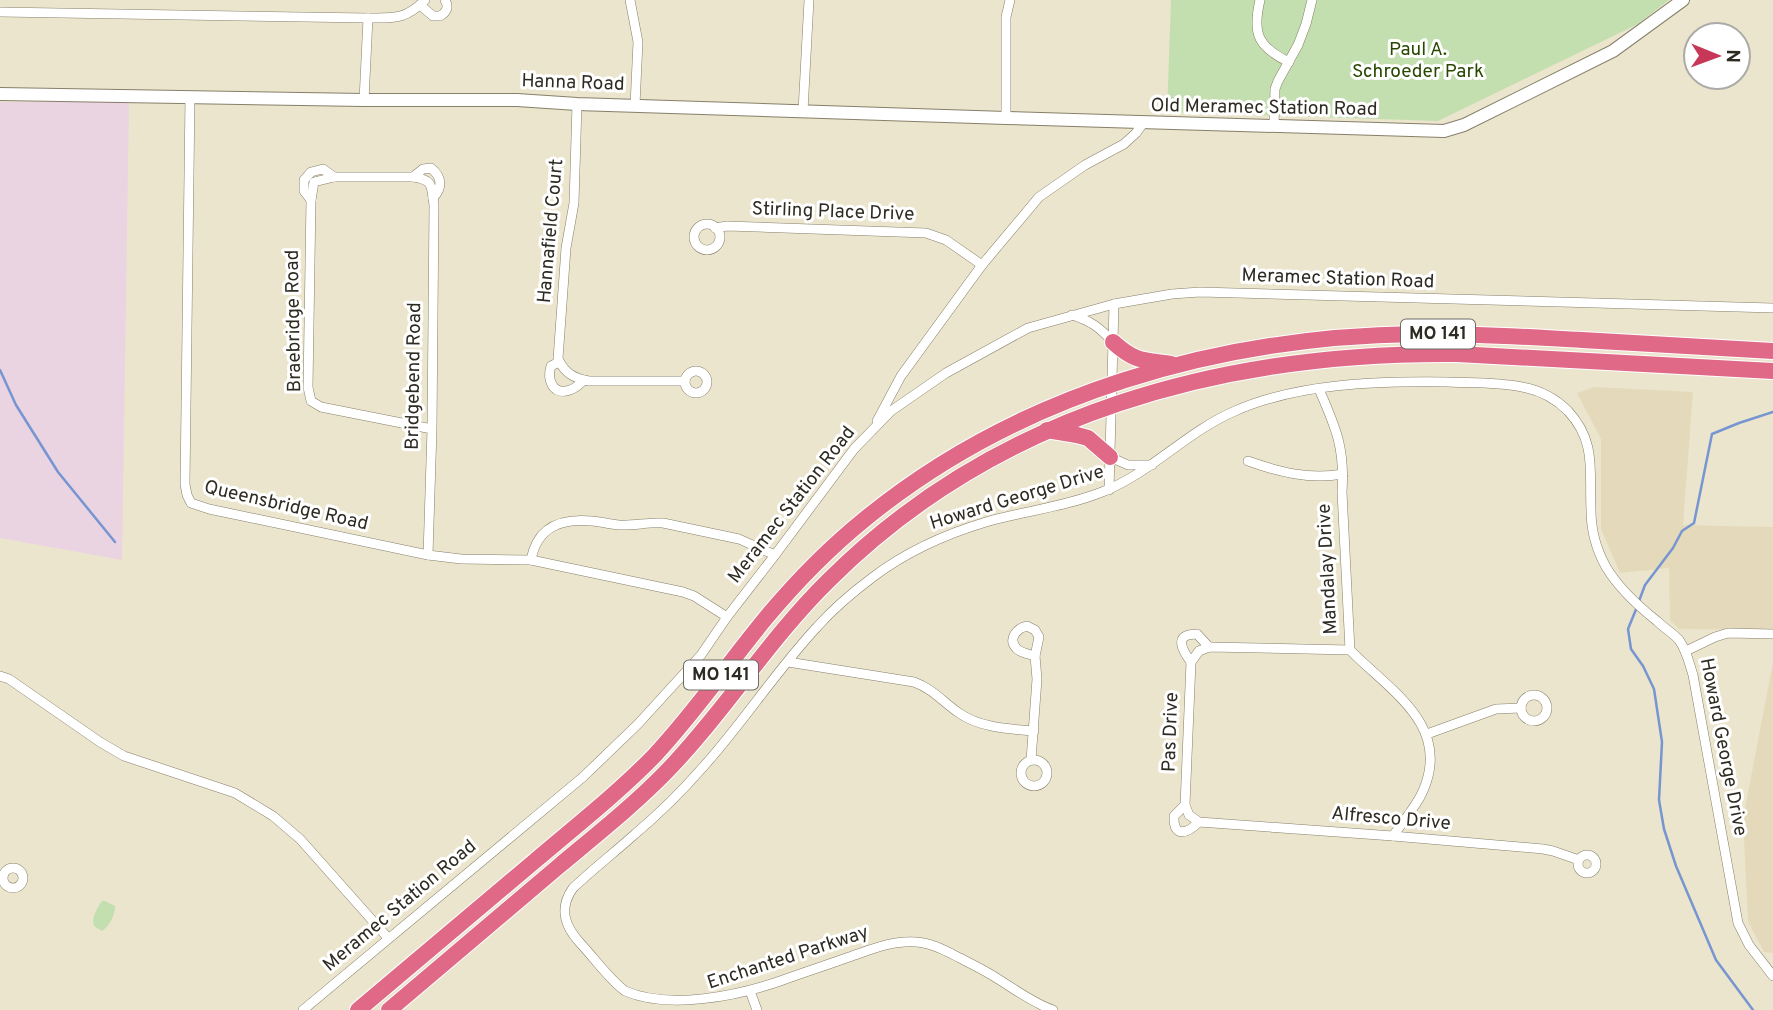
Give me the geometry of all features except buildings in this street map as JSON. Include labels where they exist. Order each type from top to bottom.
[{"type":"highway","name":"MO 141","points":[[358,1010],[627,782],[676,731],[787,594],[862,521],[919,478],[979,441],[1042,410],[1112,384],[1177,365],[1241,351],[1312,340],[1416,334],[1487,335],[1772,350]]},
{"type":"highway","points":[[1113,342],[1137,359],[1177,365]]},
{"type":"highway","name":"MO 141","points":[[389,1010],[615,820],[667,771],[802,608],[851,558],[906,512],[943,487],[983,462],[1047,430],[1112,405],[1180,385],[1248,370],[1318,360],[1387,355],[1480,355],[1724,368],[1771,376]]},
{"type":"highway","points":[[1047,430],[1087,438],[1110,457]]},
{"type":"street","points":[[0,12],[368,18],[405,16],[422,3],[433,16],[440,16],[447,11],[445,0]]},
{"type":"street","points":[[630,0],[638,42],[635,105]]},
{"type":"street","points":[[803,111],[809,0]]},
{"type":"street","points":[[1006,118],[1006,17],[1010,0]]},
{"type":"street","points":[[1260,0],[1256,22],[1263,45],[1272,54],[1289,62]]},
{"type":"street","points":[[1273,125],[1275,89],[1306,24],[1312,0]]},
{"type":"street","name":"Old Meramec Station Road","points":[[870,432],[901,376],[982,265],[1039,197],[1084,165],[1124,144],[1144,121],[1451,130],[1613,51],[1683,0]]},
{"type":"street","points":[[365,100],[368,18]]},
{"type":"street","name":"Hanna Road","points":[[0,94],[517,100],[1144,121]]},
{"type":"street","name":"Queensbridge Road","points":[[190,97],[185,484],[191,503],[428,555],[460,559],[531,560],[683,592],[727,617]]},
{"type":"street","name":"Hannafield Court","points":[[577,104],[574,203],[566,248],[559,362],[551,366],[548,375],[551,384],[563,391],[571,390],[584,380],[685,381]]},
{"type":"street","name":"Braebridge Road","points":[[311,200],[304,191],[304,180],[311,172],[323,169],[334,177]]},
{"type":"street","name":"Bridgebend Road","points":[[314,182],[334,177],[413,177],[425,179],[430,184],[433,198],[432,429],[428,555]]},
{"type":"street","name":"Braebridge Road","points":[[314,182],[311,200],[309,387],[312,401],[321,407],[432,429]]},
{"type":"street","name":"Stirling Place Drive","points":[[715,228],[727,226],[926,233],[946,240],[982,265]]},
{"type":"street","name":"Meramec Station Road","points":[[303,1010],[583,778],[638,724],[701,654],[854,449],[891,411],[946,373],[1028,328],[1114,304],[1200,292],[1773,308]]},
{"type":"street","points":[[1109,489],[1114,304]]},
{"type":"street","points":[[1071,315],[1088,320],[1099,327],[1113,342]]},
{"type":"street","points":[[559,362],[569,374],[584,380]]},
{"type":"street","name":"Howard George Drive","points":[[564,907],[573,888],[682,791],[818,625],[874,576],[911,553],[979,524],[1069,504],[1109,489],[1153,465],[1201,429],[1236,410],[1272,397],[1292,392],[1398,383],[1468,383],[1524,387],[1541,392],[1568,412],[1584,436],[1590,458],[1591,513],[1595,544],[1608,571],[1631,598],[1677,637],[1686,651],[1693,675],[1738,923],[1749,945],[1773,976]]},
{"type":"street","name":"Mandalay Drive","points":[[1319,389],[1341,450],[1350,650],[1398,694],[1422,723],[1431,752],[1430,772],[1423,791],[1393,836]]},
{"type":"street","points":[[1110,457],[1128,466],[1153,465]]},
{"type":"street","points":[[1248,461],[1295,475],[1329,477],[1343,474]]},
{"type":"street","points":[[531,560],[533,551],[544,533],[562,523],[574,521],[621,526],[663,523],[739,539],[775,555]]},
{"type":"street","points":[[1686,651],[1728,633],[1773,634]]},
{"type":"street","name":"Pas Drive","points":[[1199,822],[1186,812],[1185,806],[1191,662],[1181,645],[1184,637],[1197,634],[1209,647]]},
{"type":"street","points":[[1191,662],[1199,651],[1209,647],[1350,650]]},
{"type":"street","points":[[1031,760],[1037,679],[1035,656]]},
{"type":"street","points":[[788,662],[914,682],[926,687],[971,720],[1007,729],[1034,731]]},
{"type":"street","points":[[0,676],[9,679],[124,756],[235,793],[273,816],[300,838],[388,938]]},
{"type":"street","points":[[1427,734],[1496,709],[1521,708]]},
{"type":"street","name":"Alfresco Drive","points":[[1185,806],[1174,816],[1177,829],[1185,832],[1199,822],[1543,849],[1578,860]]},
{"type":"street","name":"Enchanted Parkway","points":[[564,907],[570,931],[614,981],[638,999],[656,1003],[677,1005],[716,1001],[874,948],[914,942],[943,949],[995,977],[1033,1002],[1053,1010]]},
{"type":"street","points":[[751,991],[757,1010]]},
{"type":"shaded area","points":[[0,102],[129,102],[122,560],[0,538]]},
{"type":"shaded area","points":[[1594,387],[1693,392],[1683,525],[1773,527],[1773,630],[1679,629],[1670,620],[1669,568],[1620,573],[1601,529],[1601,439],[1577,393]]},
{"type":"shaded area","points":[[1773,662],[1773,953],[1764,952],[1748,921],[1743,819]]},
{"type":"green space","name":"Paul A. Schroeder Park","points":[[1171,0],[1669,0],[1638,24],[1438,121],[1167,112]]},
{"type":"green space","points":[[102,901],[115,906],[115,909],[102,931],[94,926],[93,920]]},
{"type":"waterway","points":[[0,370],[16,405],[58,472],[115,542]]},
{"type":"waterway","points":[[1639,601],[1645,585],[1673,548],[1682,531],[1694,523],[1712,434],[1773,412]]},
{"type":"waterway","points":[[1637,607],[1628,629],[1631,649],[1654,689],[1662,742],[1659,800],[1664,829],[1676,866],[1716,960],[1753,1010]]}]
